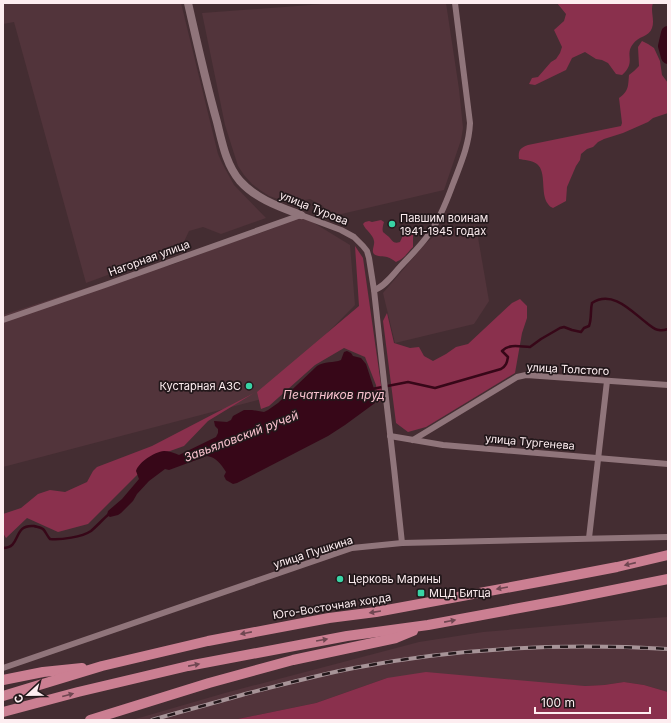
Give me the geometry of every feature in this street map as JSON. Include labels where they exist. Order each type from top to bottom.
[{"type":"main road","name":"Юго-Восточная хорда","points":[[3,696],[102,666],[208,641],[329,618],[376,612],[549,580],[617,567],[668,555]]},
{"type":"main road","points":[[3,712],[86,690],[196,664],[347,636],[428,625],[668,579]]},
{"type":"main road","points":[[90,720],[209,683],[293,660],[396,638],[428,625]]},
{"type":"main road","points":[[3,680],[43,672],[102,666]]},
{"type":"street","name":"улица Турова","points":[[188,3],[212,105],[233,172],[241,182],[259,196],[282,208],[341,230],[359,241],[367,251],[374,290],[402,543]]},
{"type":"street","points":[[374,290],[382,286],[396,272],[431,231],[443,209],[466,149],[470,123],[455,3]]},
{"type":"street","name":"Нагорная улица","points":[[3,320],[301,215]]},
{"type":"street","name":"улица Толстого","points":[[413,440],[517,377],[526,375],[668,385]]},
{"type":"street","points":[[589,538],[607,381]]},
{"type":"street","name":"улица Тургенева","points":[[390,436],[443,445],[668,464]]},
{"type":"street","name":"улица Пушкина","points":[[3,668],[352,548],[402,543],[668,537]]},
{"type":"shaded area","points":[[3,3],[181,3],[218,154],[234,185],[266,218],[221,234],[203,227],[189,231],[181,248],[86,283],[14,22],[3,24]]},
{"type":"shaded area","points":[[337,3],[446,3],[459,89],[463,128],[461,140],[444,190],[333,216],[326,211],[323,206],[310,199],[290,203],[269,196],[252,184],[238,166],[225,125],[202,13]]},
{"type":"shaded area","points":[[557,3],[653,3],[653,25],[651,31],[635,41],[630,52],[629,66],[622,75],[616,74],[608,63],[596,59],[585,52],[572,58],[566,70],[535,85],[529,84],[532,78],[538,77],[560,53],[562,47],[554,30],[564,21],[566,14]]},
{"type":"shaded area","points":[[642,41],[654,48],[660,61],[662,75],[668,83],[668,113],[653,118],[648,122],[623,133],[604,139],[593,147],[587,149],[581,154],[580,160],[567,187],[566,201],[553,208],[548,205],[544,195],[543,178],[540,168],[533,162],[519,159],[520,150],[528,145],[621,126],[622,123],[619,98],[626,91],[629,75],[639,66],[638,47]]},
{"type":"shaded area","points":[[301,215],[350,245],[355,305],[262,399],[3,467],[3,315],[95,285],[174,264],[274,228]]},
{"type":"shaded area","points":[[381,220],[384,222],[383,232],[394,242],[400,242],[403,235],[407,232],[413,233],[413,247],[396,262],[388,257],[377,256],[374,254],[373,239],[363,224],[369,221],[372,222]]},
{"type":"shaded area","points":[[476,226],[489,301],[474,324],[395,343],[383,293],[426,243],[441,231]]},
{"type":"shaded area","points":[[355,246],[363,258],[383,399],[378,403],[376,385],[365,357],[344,348],[315,365],[269,406],[261,409],[257,392],[359,306]]},
{"type":"shaded area","points":[[520,299],[527,306],[527,318],[522,333],[515,373],[426,427],[408,432],[396,423],[383,321],[387,313],[394,343],[410,348],[419,347],[424,356],[433,361],[456,347],[468,344],[512,303]]},
{"type":"shaded area","points":[[254,393],[208,421],[184,446],[156,456],[88,524],[58,532],[27,518],[6,538],[3,533],[3,514],[21,508],[38,494],[50,490],[65,492],[87,482],[97,467],[152,446]]},
{"type":"shaded area","points":[[668,617],[668,692],[644,685],[624,682],[585,686],[387,678],[316,703],[233,720],[132,720],[225,693],[419,642],[483,632]]},
{"type":"shaded area","points":[[426,672],[585,686],[624,682],[644,685],[668,692],[668,720],[233,720],[316,703],[387,678]]},
{"type":"water","name":"Печатников пруд","points":[[347,351],[353,356],[361,358],[366,364],[376,399],[375,403],[345,425],[328,436],[233,484],[226,480],[224,476],[226,472],[216,459],[207,456],[169,470],[165,469],[149,481],[121,513],[110,517],[107,515],[108,511],[122,499],[139,479],[136,471],[140,464],[147,458],[164,451],[179,455],[216,437],[218,429],[215,426],[214,421],[227,422],[231,420],[233,416],[244,410],[264,412],[268,410],[278,403],[317,366],[323,363],[341,360],[344,352]]},
{"type":"waterway","points":[[668,33],[665,46],[668,57]]},
{"type":"waterway","name":"Завьяловский ручей","points":[[372,389],[408,382],[435,388],[501,369],[507,363],[508,359],[502,351],[508,347],[530,347],[541,339],[564,327],[581,332],[584,328],[589,326],[592,303],[600,299],[608,299],[622,304],[656,329],[668,329]]},
{"type":"waterway","name":"Завьяловский ручей","points":[[3,548],[9,547],[13,544],[20,532],[27,526],[42,528],[50,539],[71,538],[91,531],[109,514]]},
{"type":"railway","points":[[152,720],[245,694],[327,674],[393,661],[471,652],[550,647],[629,647],[668,649]]},
{"type":"place","name":"Павшим воинам 1941-1945 годах","points":[[392,224]]},
{"type":"place","name":"Кустарная АЗС","points":[[249,386]]},
{"type":"place","name":"Церковь Марины","points":[[340,579]]},
{"type":"place","name":"МЦД Битца","points":[[421,593]]}]
